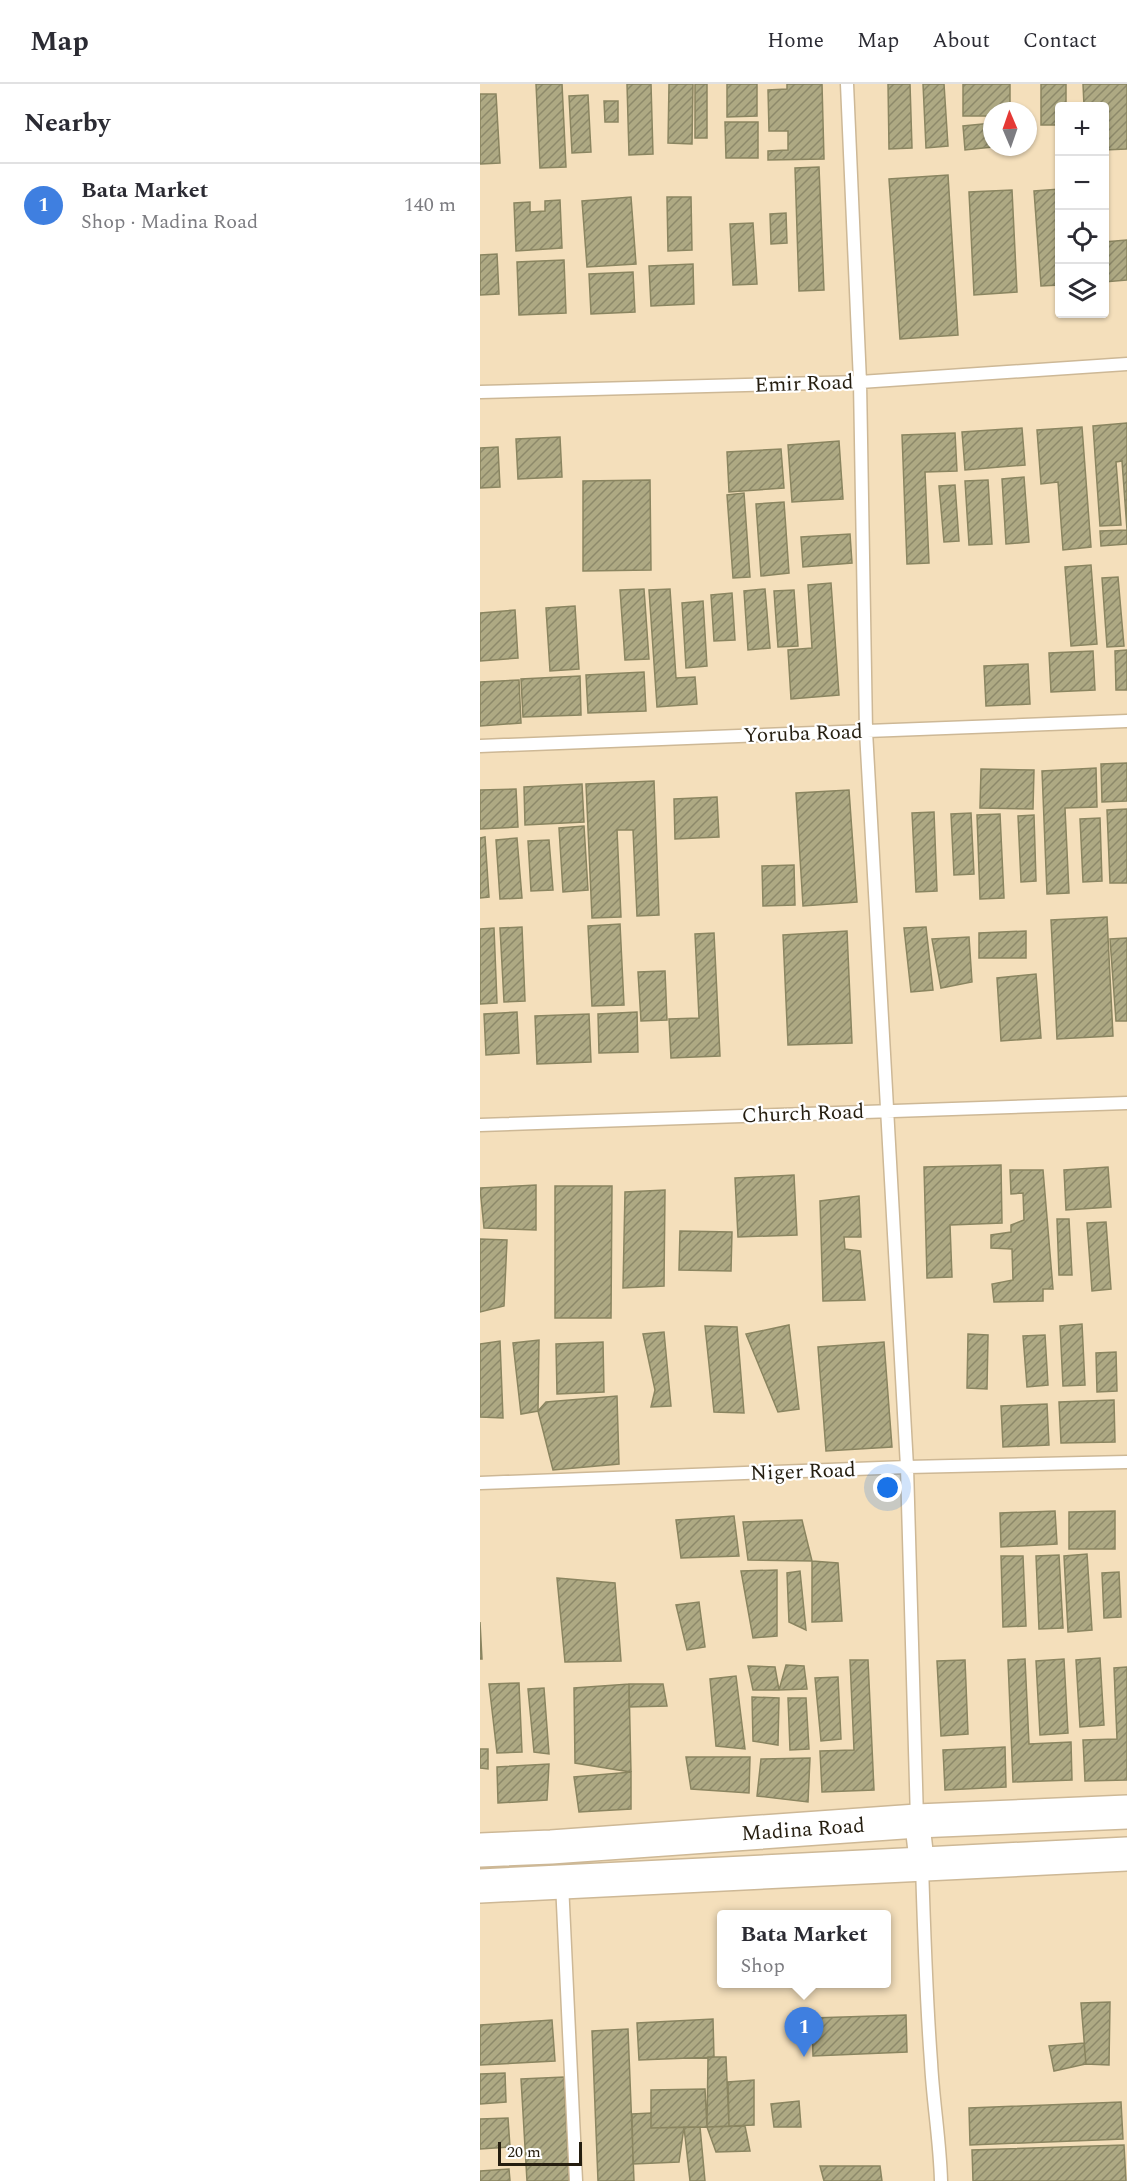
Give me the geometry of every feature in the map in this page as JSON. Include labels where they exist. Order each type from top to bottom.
[{"type":"main road","name":"Madina Road","points":[[480,1850],[917,1821],[1127,1812]]},
{"type":"main road","name":"Madina Road","points":[[480,1886],[1127,1854]]},
{"type":"street","points":[[917,1821],[922,1864]]},
{"type":"lane","points":[[847,84],[860,382],[866,731],[907,1467],[917,1821]]},
{"type":"lane","name":"Emir Road","points":[[480,392],[860,382],[1127,364]]},
{"type":"lane","name":"Yoruba Road","points":[[480,746],[1127,722]]},
{"type":"lane","name":"Church Road","points":[[480,1125],[1127,1103]]},
{"type":"lane","name":"Niger Road","points":[[480,1483],[907,1467],[1127,1462]]},
{"type":"lane","points":[[922,1864],[927,2008],[942,2181]]},
{"type":"lane","points":[[562,1882],[576,2181]]},
{"type":"building","points":[[536,84],[562,84],[566,167],[540,168]]},
{"type":"building","points":[[627,84],[651,84],[653,154],[629,155]]},
{"type":"building","points":[[669,84],[693,84],[692,144],[668,143]]},
{"type":"building","points":[[695,84],[707,84],[707,138],[695,138]]},
{"type":"building","points":[[727,84],[757,84],[757,116],[727,117]]},
{"type":"building","points":[[787,84],[822,84],[824,159],[768,160],[768,151],[788,150],[788,131],[769,131],[768,90],[787,89]]},
{"type":"building","points":[[888,84],[910,84],[912,148],[889,149]]},
{"type":"building","points":[[923,84],[944,84],[948,146],[926,148]]},
{"type":"building","points":[[963,84],[1010,84],[1010,102],[983,102],[983,116],[963,116]]},
{"type":"building","points":[[1041,84],[1066,84],[1066,102],[1055,102],[1055,125],[1041,125]]},
{"type":"building","points":[[1083,84],[1127,84],[1127,149],[1109,150],[1109,102],[1084,102]]},
{"type":"building","points":[[480,94],[496,94],[500,163],[480,164]]},
{"type":"building","points":[[588,95],[591,152],[572,153],[569,96]]},
{"type":"building","points":[[604,101],[618,101],[618,122],[605,122]]},
{"type":"building","points":[[725,122],[758,122],[758,158],[726,158]]},
{"type":"building","points":[[983,124],[983,148],[965,150],[963,126]]},
{"type":"building","points":[[819,167],[824,290],[799,291],[795,168]]},
{"type":"building","points":[[948,175],[958,335],[900,339],[889,179]]},
{"type":"building","points":[[1055,189],[1055,285],[1041,286],[1034,191]]},
{"type":"building","points":[[1012,190],[1017,292],[974,295],[969,192]]},
{"type":"building","points":[[631,197],[636,264],[587,267],[582,201]]},
{"type":"building","points":[[667,197],[691,197],[692,250],[668,251]]},
{"type":"building","points":[[560,200],[562,248],[516,251],[514,203],[530,202],[530,212],[545,211],[545,201]]},
{"type":"building","points":[[786,213],[787,243],[771,244],[770,214]]},
{"type":"building","points":[[753,223],[757,284],[733,285],[730,224]]},
{"type":"building","points":[[1127,240],[1127,280],[1109,282],[1109,242]]},
{"type":"building","points":[[497,254],[499,294],[480,295],[480,255]]},
{"type":"building","points":[[564,260],[566,313],[519,315],[517,262]]},
{"type":"building","points":[[693,264],[694,304],[651,306],[649,266]]},
{"type":"building","points":[[633,272],[635,312],[591,314],[589,274]]},
{"type":"building","points":[[1127,423],[1127,530],[1122,461],[1116,462],[1121,525],[1100,526],[1093,426]]},
{"type":"building","points":[[1082,427],[1091,547],[1063,550],[1058,482],[1041,484],[1037,430]]},
{"type":"building","points":[[1022,428],[1025,465],[965,470],[962,432]]},
{"type":"building","points":[[955,433],[957,471],[925,472],[929,563],[907,564],[902,435]]},
{"type":"building","points":[[560,437],[562,477],[518,479],[516,439]]},
{"type":"building","points":[[839,441],[843,499],[792,502],[788,445]]},
{"type":"building","points":[[498,447],[500,487],[480,488],[480,448]]},
{"type":"building","points":[[781,449],[784,488],[729,492],[727,452]]},
{"type":"building","points":[[1024,477],[1029,542],[1006,544],[1002,479]]},
{"type":"building","points":[[650,480],[651,570],[583,571],[583,481]]},
{"type":"building","points":[[988,480],[992,544],[969,545],[965,481]]},
{"type":"building","points":[[955,485],[959,541],[944,542],[939,486]]},
{"type":"building","points":[[744,493],[750,577],[733,578],[727,495]]},
{"type":"building","points":[[784,502],[789,573],[761,576],[756,504]]},
{"type":"building","points":[[1127,530],[1127,544],[1101,546],[1100,531]]},
{"type":"building","points":[[850,534],[852,563],[803,567],[801,537]]},
{"type":"building","points":[[1091,565],[1097,644],[1071,646],[1065,567]]},
{"type":"building","points":[[1118,577],[1124,646],[1107,647],[1102,578]]},
{"type":"building","points":[[831,583],[839,695],[791,699],[788,650],[812,648],[808,585]]},
{"type":"building","points":[[644,589],[649,659],[625,660],[620,590]]},
{"type":"building","points":[[670,589],[676,678],[695,677],[697,704],[657,707],[649,590]]},
{"type":"building","points":[[765,589],[770,648],[748,650],[744,591]]},
{"type":"building","points":[[794,590],[798,646],[778,647],[774,591]]},
{"type":"building","points":[[732,593],[735,640],[714,641],[711,595]]},
{"type":"building","points":[[703,601],[707,666],[686,668],[682,603]]},
{"type":"building","points":[[575,606],[579,669],[550,671],[546,608]]},
{"type":"building","points":[[515,610],[518,658],[480,661],[480,613]]},
{"type":"building","points":[[1127,650],[1127,690],[1116,690],[1115,651]]},
{"type":"building","points":[[1093,651],[1095,690],[1051,692],[1049,653]]},
{"type":"building","points":[[1028,664],[1030,704],[986,706],[984,666]]},
{"type":"building","points":[[644,672],[646,711],[588,713],[586,675]]},
{"type":"building","points":[[580,676],[581,715],[523,717],[521,679]]},
{"type":"building","points":[[519,680],[521,723],[480,726],[480,682]]},
{"type":"building","points":[[1127,763],[1127,801],[1102,802],[1101,764]]},
{"type":"building","points":[[1096,768],[1097,807],[1065,808],[1069,893],[1047,894],[1042,771]]},
{"type":"building","points":[[981,769],[1034,770],[1033,809],[980,808]]},
{"type":"building","points":[[654,781],[659,915],[637,916],[633,830],[617,830],[621,917],[592,918],[586,784]]},
{"type":"building","points":[[582,784],[584,822],[525,825],[524,787]]},
{"type":"building","points":[[516,789],[518,827],[480,829],[480,790]]},
{"type":"building","points":[[849,790],[857,902],[803,906],[796,793]]},
{"type":"building","points":[[717,797],[719,837],[675,839],[674,799]]},
{"type":"building","points":[[1127,809],[1127,883],[1110,883],[1107,810]]},
{"type":"building","points":[[934,812],[937,891],[916,892],[912,813]]},
{"type":"building","points":[[971,813],[974,874],[954,875],[951,814]]},
{"type":"building","points":[[1000,814],[1004,898],[980,899],[977,815]]},
{"type":"building","points":[[1034,815],[1036,881],[1021,882],[1018,816]]},
{"type":"building","points":[[1100,818],[1102,881],[1083,882],[1080,819]]},
{"type":"building","points":[[584,826],[588,890],[563,892],[559,828]]},
{"type":"building","points":[[485,837],[489,897],[480,898],[480,838]]},
{"type":"building","points":[[517,838],[522,898],[500,899],[496,840]]},
{"type":"building","points":[[549,840],[553,890],[531,891],[528,841]]},
{"type":"building","points":[[794,865],[795,905],[763,906],[762,866]]},
{"type":"building","points":[[1107,917],[1113,1036],[1057,1039],[1051,920]]},
{"type":"building","points":[[620,924],[624,1005],[592,1006],[588,926]]},
{"type":"building","points":[[522,927],[525,1001],[504,1002],[500,928]]},
{"type":"building","points":[[926,927],[933,990],[911,992],[904,928]]},
{"type":"building","points":[[494,928],[497,1003],[480,1004],[480,929]]},
{"type":"building","points":[[847,931],[852,1043],[788,1045],[783,935]]},
{"type":"building","points":[[1026,931],[1026,958],[979,958],[979,933]]},
{"type":"building","points":[[714,933],[720,1056],[671,1058],[669,1019],[699,1018],[695,934]]},
{"type":"building","points":[[969,937],[972,982],[941,988],[932,939]]},
{"type":"building","points":[[1127,938],[1127,1021],[1116,1021],[1110,939]]},
{"type":"building","points":[[665,971],[667,1020],[641,1021],[638,972]]},
{"type":"building","points":[[1036,974],[1041,1038],[1001,1041],[997,978]]},
{"type":"building","points":[[517,1012],[519,1053],[486,1055],[484,1014]]},
{"type":"building","points":[[637,1012],[638,1052],[599,1053],[598,1014]]},
{"type":"building","points":[[589,1014],[591,1062],[537,1064],[535,1016]]},
{"type":"building","points":[[1001,1165],[1002,1223],[950,1225],[952,1277],[927,1278],[924,1167]]},
{"type":"building","points":[[1108,1167],[1111,1207],[1066,1210],[1064,1170]]},
{"type":"building","points":[[1010,1170],[1043,1170],[1053,1289],[1043,1289],[1043,1301],[994,1302],[992,1284],[1013,1280],[1012,1249],[991,1248],[991,1235],[1011,1232],[1011,1225],[1024,1220],[1023,1193],[1011,1194]]},
{"type":"building","points":[[794,1175],[797,1235],[738,1237],[735,1178]]},
{"type":"building","points":[[536,1185],[536,1230],[484,1228],[480,1188]]},
{"type":"building","points":[[555,1186],[612,1186],[611,1318],[555,1318]]},
{"type":"building","points":[[665,1190],[664,1286],[623,1288],[625,1192]]},
{"type":"building","points":[[859,1196],[861,1237],[844,1237],[845,1249],[860,1251],[865,1300],[823,1301],[820,1201]]},
{"type":"building","points":[[1057,1219],[1069,1219],[1072,1275],[1059,1275]]},
{"type":"building","points":[[1106,1222],[1111,1289],[1092,1291],[1087,1223]]},
{"type":"building","points":[[680,1231],[732,1232],[731,1271],[679,1270]]},
{"type":"building","points":[[480,1239],[507,1240],[504,1306],[480,1312]]},
{"type":"building","points":[[1082,1324],[1085,1385],[1063,1386],[1060,1326]]},
{"type":"building","points":[[789,1325],[799,1409],[778,1412],[746,1334]]},
{"type":"building","points":[[705,1326],[737,1327],[744,1413],[714,1412]]},
{"type":"building","points":[[664,1332],[671,1406],[651,1407],[655,1390],[643,1334]]},
{"type":"building","points":[[968,1334],[988,1335],[987,1389],[967,1388]]},
{"type":"building","points":[[1045,1335],[1048,1385],[1027,1387],[1023,1336]]},
{"type":"building","points":[[539,1340],[538,1411],[521,1414],[513,1343]]},
{"type":"building","points":[[500,1341],[503,1418],[480,1417],[480,1344]]},
{"type":"building","points":[[603,1342],[604,1392],[557,1394],[556,1344]]},
{"type":"building","points":[[884,1342],[892,1447],[826,1451],[818,1347]]},
{"type":"building","points":[[1116,1352],[1117,1391],[1097,1392],[1096,1353]]},
{"type":"building","points":[[617,1396],[619,1464],[553,1470],[538,1411],[546,1402]]},
{"type":"building","points":[[1114,1400],[1115,1442],[1061,1443],[1059,1402]]},
{"type":"building","points":[[1047,1404],[1049,1445],[1003,1447],[1001,1406]]},
{"type":"building","points":[[1055,1511],[1057,1544],[1001,1547],[1000,1513]]},
{"type":"building","points":[[1115,1511],[1115,1549],[1069,1549],[1069,1512]]},
{"type":"building","points":[[734,1516],[739,1556],[681,1558],[676,1520]]},
{"type":"building","points":[[802,1520],[812,1561],[748,1560],[743,1522]]},
{"type":"building","points":[[1087,1554],[1092,1630],[1068,1632],[1064,1556]]},
{"type":"building","points":[[1059,1555],[1063,1628],[1039,1629],[1036,1556]]},
{"type":"building","points":[[1001,1556],[1023,1556],[1026,1626],[1003,1627]]},
{"type":"building","points":[[812,1561],[838,1563],[842,1621],[812,1622]]},
{"type":"building","points":[[777,1570],[777,1636],[753,1638],[741,1571]]},
{"type":"building","points":[[800,1571],[806,1630],[789,1622],[787,1573]]},
{"type":"building","points":[[1119,1572],[1121,1617],[1104,1618],[1102,1573]]},
{"type":"building","points":[[557,1578],[615,1583],[621,1661],[565,1662]]},
{"type":"building","points":[[699,1602],[705,1647],[687,1650],[676,1605]]},
{"type":"building","points":[[480,1622],[482,1659],[480,1659]]},
{"type":"building","points":[[1100,1658],[1104,1725],[1080,1727],[1076,1660]]},
{"type":"building","points":[[1025,1659],[1029,1744],[1071,1742],[1072,1780],[1013,1782],[1008,1660]]},
{"type":"building","points":[[1064,1659],[1068,1733],[1040,1735],[1036,1661]]},
{"type":"building","points":[[850,1660],[868,1660],[874,1790],[822,1792],[820,1751],[854,1750]]},
{"type":"building","points":[[965,1660],[968,1734],[941,1736],[937,1661]]},
{"type":"building","points":[[786,1665],[804,1666],[807,1689],[779,1690]]},
{"type":"building","points":[[748,1666],[775,1667],[779,1690],[753,1690]]},
{"type":"building","points":[[1127,1667],[1127,1780],[1085,1781],[1083,1740],[1117,1739],[1114,1668]]},
{"type":"building","points":[[736,1676],[745,1749],[716,1746],[710,1679]]},
{"type":"building","points":[[838,1677],[841,1739],[821,1741],[815,1678]]},
{"type":"building","points":[[519,1683],[522,1752],[497,1753],[489,1684]]},
{"type":"building","points":[[629,1684],[631,1772],[575,1763],[574,1688]]},
{"type":"building","points":[[629,1684],[663,1684],[667,1706],[629,1707]]},
{"type":"building","points":[[544,1688],[549,1754],[534,1752],[528,1689]]},
{"type":"building","points":[[752,1697],[779,1698],[778,1745],[753,1741]]},
{"type":"building","points":[[788,1698],[806,1698],[809,1749],[790,1750]]},
{"type":"building","points":[[1005,1747],[1006,1787],[945,1790],[943,1750]]},
{"type":"building","points":[[480,1749],[488,1749],[488,1769],[480,1768]]},
{"type":"building","points":[[686,1757],[750,1757],[749,1793],[691,1789]]},
{"type":"building","points":[[810,1758],[808,1802],[757,1796],[761,1759]]},
{"type":"building","points":[[549,1764],[547,1800],[498,1803],[497,1767]]},
{"type":"building","points":[[631,1772],[631,1809],[579,1812],[574,1777]]},
{"type":"building","points":[[1110,2002],[1109,2065],[1086,2064],[1081,2003]]},
{"type":"building","points":[[906,2015],[907,2052],[813,2056],[812,2018]]},
{"type":"building","points":[[713,2019],[714,2057],[639,2060],[637,2023]]},
{"type":"building","points":[[552,2020],[555,2061],[480,2065],[480,2025]]},
{"type":"building","points":[[628,2029],[634,2181],[598,2181],[592,2031]]},
{"type":"building","points":[[1084,2043],[1086,2064],[1054,2071],[1049,2046]]},
{"type":"building","points":[[708,2057],[726,2057],[729,2126],[707,2127]]},
{"type":"building","points":[[505,2073],[506,2102],[480,2104],[480,2074]]},
{"type":"building","points":[[564,2077],[569,2181],[527,2181],[521,2079]]},
{"type":"building","points":[[754,2080],[754,2125],[729,2126],[728,2082]]},
{"type":"building","points":[[705,2089],[707,2127],[651,2128],[651,2090]]},
{"type":"building","points":[[799,2101],[801,2127],[774,2127],[771,2104]]},
{"type":"building","points":[[1121,2102],[1123,2139],[970,2145],[969,2108]]},
{"type":"building","points":[[651,2113],[651,2128],[684,2127],[679,2162],[633,2164],[632,2114]]},
{"type":"building","points":[[508,2118],[510,2147],[480,2149],[480,2119]]},
{"type":"building","points":[[745,2126],[750,2151],[716,2152],[707,2127]]},
{"type":"building","points":[[684,2127],[700,2127],[705,2181],[690,2181]]},
{"type":"building","points":[[1124,2145],[1126,2181],[973,2181],[972,2150]]},
{"type":"building","points":[[820,2166],[880,2166],[882,2181],[824,2181]]},
{"type":"building","points":[[509,2169],[510,2181],[480,2181],[480,2171]]},
{"type":"place","name":"Bata Market","points":[[804,2057]]}]
